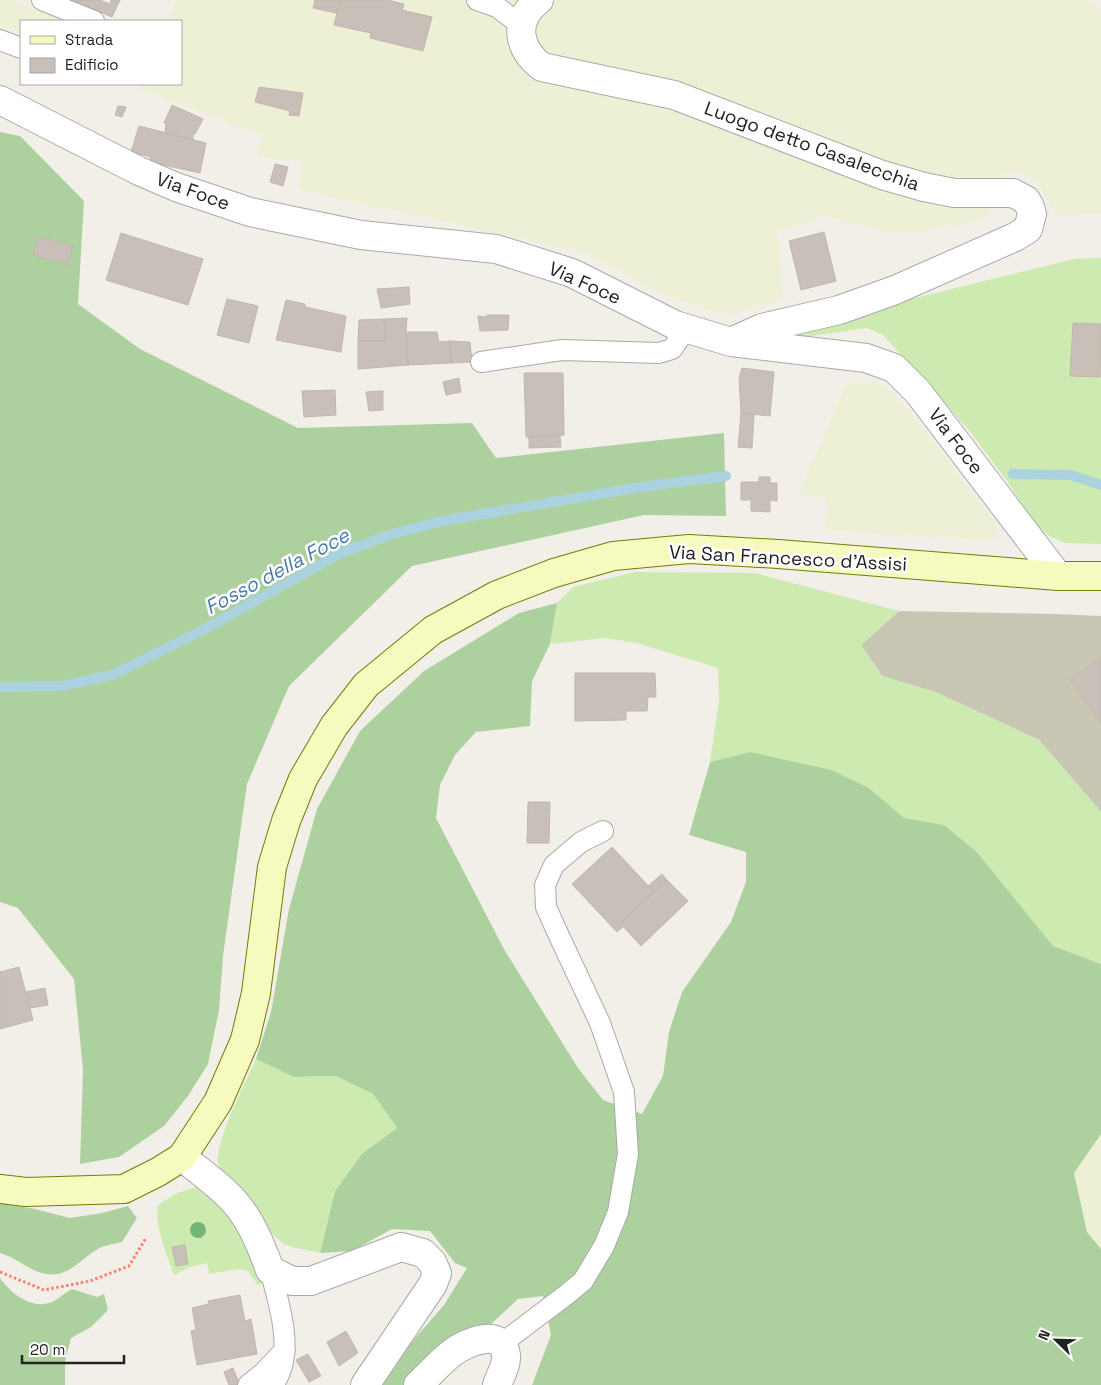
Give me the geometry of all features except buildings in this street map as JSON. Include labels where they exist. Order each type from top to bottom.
[{"type":"main road","name":"Via San Francesco d'Assisi","points":[[0,1189],[26,1192],[124,1189],[158,1172],[182,1156],[218,1102],[245,1040],[256,993],[272,867],[286,821],[303,779],[334,726],[366,685],[433,630],[497,595],[554,573],[613,556],[690,549],[1058,576],[1101,576]]},
{"type":"street","points":[[522,26],[525,15],[532,5],[539,0]]},
{"type":"street","name":"Luogo detto Casalecchia","points":[[522,26],[525,50],[532,60],[542,67],[674,95],[882,175],[954,193],[1013,193],[1026,200],[1030,207],[1031,222],[1028,229],[1016,237],[895,290],[839,310],[762,328],[731,342]]},
{"type":"street","name":"Via Foce","points":[[0,100],[139,171],[176,187],[250,212],[361,235],[496,248],[572,272],[659,317],[686,328],[731,342],[866,358],[894,368],[918,392],[1058,576]]},
{"type":"street","points":[[182,1156],[231,1198],[243,1212],[264,1252],[270,1270],[292,1281],[311,1280],[401,1247],[423,1253],[432,1262],[437,1273],[433,1284],[365,1385]]},
{"type":"street","points":[[418,1385],[452,1353],[475,1340],[490,1339],[500,1344],[506,1355],[504,1367],[497,1385]]},
{"type":"lane","points":[[42,0],[92,20]]},
{"type":"lane","points":[[477,0],[497,7],[522,26]]},
{"type":"lane","points":[[0,40],[20,48]]},
{"type":"lane","points":[[480,362],[562,350],[659,353],[672,349],[686,328]]},
{"type":"lane","points":[[500,1344],[583,1281],[604,1246],[618,1212],[628,1154],[624,1092],[600,1023],[546,907],[545,885],[554,865],[581,842],[603,831]]},
{"type":"lane","points":[[270,1270],[282,1319],[285,1350],[285,1360],[279,1376],[273,1385]]},
{"type":"lane","points":[[248,1385],[263,1373],[285,1350]]},
{"type":"path","points":[[0,1272],[44,1290],[90,1281],[129,1266],[146,1238]]},
{"type":"shaded area","points":[[0,0],[11,0],[61,20],[20,20],[20,31],[0,26]]},
{"type":"shaded area","points":[[177,0],[1090,0],[1101,12],[1101,213],[1056,214],[1036,180],[1018,171],[1003,175],[988,215],[967,223],[908,233],[861,227],[828,216],[777,232],[783,299],[725,315],[662,294],[587,254],[299,190],[302,161],[257,156],[261,135],[140,89],[142,85],[182,85],[182,20],[168,20]]},
{"type":"shaded area","points":[[876,382],[895,394],[913,415],[996,524],[997,534],[993,539],[982,540],[825,530],[827,499],[799,493],[847,383]]},
{"type":"shaded area","points":[[899,611],[1101,616],[1101,812],[1039,740],[935,692],[882,676],[861,645]]},
{"type":"shaded area","points":[[1101,1134],[1101,1249],[1087,1232],[1074,1173]]},
{"type":"green space","points":[[0,132],[20,136],[84,201],[78,304],[140,349],[298,428],[472,423],[496,458],[724,433],[726,516],[644,515],[412,566],[289,686],[247,784],[223,956],[219,1010],[208,1064],[188,1096],[164,1126],[119,1157],[80,1164],[83,1070],[74,979],[18,908],[0,902]]},
{"type":"green space","points":[[1101,258],[1101,544],[1065,543],[1051,537],[1037,526],[1007,481],[968,429],[883,335],[867,328],[799,338],[792,337],[790,332],[793,328],[1074,259]]},
{"type":"green space","points":[[635,572],[754,573],[899,611],[861,645],[882,676],[935,692],[1039,740],[1101,812],[1101,964],[1053,946],[976,851],[944,825],[904,818],[869,788],[750,752],[710,762],[719,701],[718,668],[637,643],[605,638],[550,644],[557,603],[573,587]]},
{"type":"green space","points":[[557,603],[550,644],[532,681],[530,726],[476,732],[455,755],[440,785],[436,818],[505,951],[578,1068],[603,1100],[642,1114],[663,1076],[669,1032],[682,992],[731,922],[746,882],[746,852],[689,835],[710,762],[750,752],[831,770],[869,788],[904,818],[944,825],[976,851],[1053,946],[1101,964],[1101,1134],[1074,1173],[1087,1232],[1101,1249],[1101,1385],[532,1385],[551,1335],[543,1296],[518,1299],[491,1324],[462,1336],[410,1385],[378,1385],[395,1361],[444,1305],[467,1268],[455,1263],[430,1231],[392,1229],[352,1251],[320,1253],[335,1191],[362,1154],[397,1128],[373,1094],[336,1076],[294,1077],[256,1059],[271,1012],[289,909],[317,809],[360,731],[424,671],[519,613]]},
{"type":"green space","points":[[256,1059],[294,1077],[336,1076],[373,1094],[397,1128],[362,1154],[335,1191],[320,1253],[286,1245],[279,1240],[236,1194],[218,1163],[218,1153],[226,1126]]},
{"type":"green space","points":[[196,1187],[220,1200],[232,1211],[246,1237],[262,1284],[257,1284],[248,1271],[240,1269],[209,1274],[207,1263],[190,1267],[174,1275],[159,1231],[158,1205],[177,1193]]},
{"type":"green space","points":[[0,1203],[70,1218],[102,1213],[128,1206],[137,1218],[122,1242],[99,1248],[65,1272],[51,1274],[31,1269],[0,1253]]},
{"type":"green space","points":[[0,1278],[16,1295],[37,1304],[52,1302],[72,1289],[97,1297],[104,1294],[108,1310],[91,1327],[71,1338],[65,1362],[65,1385],[0,1385]]},
{"type":"waterway","name":"Fosso della Foce","points":[[1013,474],[1071,475],[1101,485]]},
{"type":"waterway","name":"Fosso della Foce","points":[[0,687],[61,686],[112,675],[205,629],[341,553],[392,534],[442,521],[635,488],[726,476]]}]
